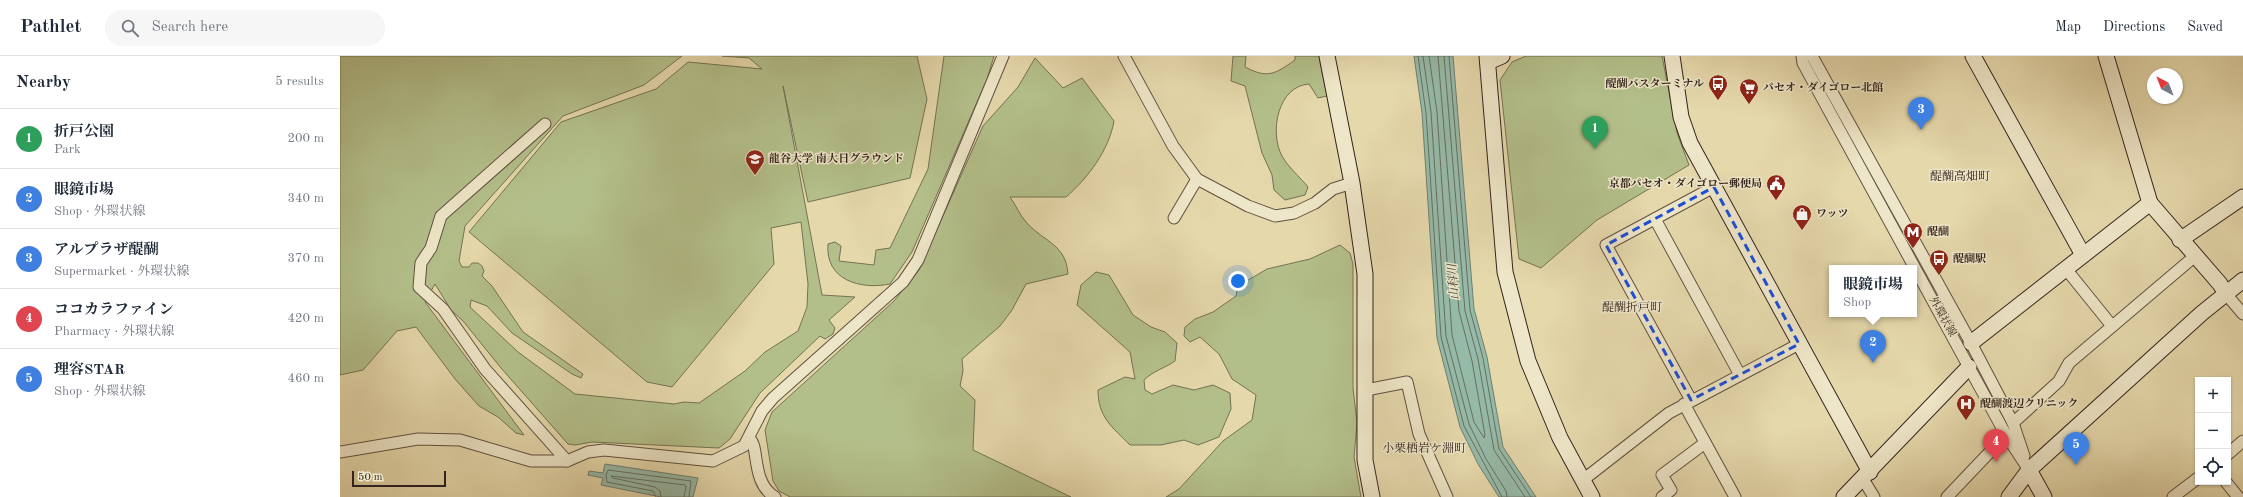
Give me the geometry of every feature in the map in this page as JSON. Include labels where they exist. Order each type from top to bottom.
[{"type":"street","points":[[340,452],[418,439],[460,440],[531,461],[567,461],[588,452],[604,450],[713,461],[744,446],[749,439],[762,411],[772,398],[902,282],[918,260],[1004,56]]},
{"type":"street","points":[[1124,56],[1173,146],[1197,179],[1248,206],[1275,216],[1294,213],[1315,204],[1333,189],[1352,184]]},
{"type":"street","points":[[1327,56],[1352,184],[1365,274],[1365,460],[1372,497]]},
{"type":"street","points":[[1502,56],[1488,59],[1505,272],[1528,361],[1560,438],[1592,497]]},
{"type":"street","points":[[1672,56],[1681,117],[1690,142],[1799,344],[1866,475],[1874,497]]},
{"type":"street","name":"外環状線","points":[[1802,56],[1803,63],[1913,265]]},
{"type":"street","name":"外環状線","points":[[1812,56],[1971,343],[2013,422],[2029,470]]},
{"type":"street","points":[[1973,56],[2083,255]]},
{"type":"street","points":[[2106,56],[2150,203],[2180,240],[2220,284],[2226,294],[2243,314]]},
{"type":"street","points":[[545,124],[441,216],[431,248],[421,263],[419,287],[443,309],[485,369],[567,461]]},
{"type":"street","points":[[1174,218],[1197,179]]},
{"type":"street","points":[[1714,187],[1606,245],[1687,402],[1705,443],[1735,497]]},
{"type":"street","points":[[2180,240],[2243,197]]},
{"type":"street","points":[[1971,343],[2150,203]]},
{"type":"street","points":[[1655,218],[1740,375]]},
{"type":"street","points":[[2013,422],[2059,381],[2069,363],[2195,256]]},
{"type":"street","points":[[2066,269],[2112,326]]},
{"type":"street","name":"外環状線","points":[[1917,272],[2006,435],[2029,470],[2044,497]]},
{"type":"street","points":[[2009,497],[2029,470],[2243,280]]},
{"type":"street","points":[[1583,480],[1669,413],[1687,402],[1799,344]]},
{"type":"street","points":[[1844,497],[1969,367]]},
{"type":"street","points":[[1366,390],[1407,382],[1420,434],[1447,497]]},
{"type":"street","points":[[1947,497],[2006,435]]},
{"type":"street","points":[[749,439],[752,440],[755,446],[756,470],[760,482],[767,492],[774,497]]},
{"type":"street","points":[[2231,451],[2243,441]]},
{"type":"street","points":[[1662,497],[1671,490],[1662,475],[1705,443]]},
{"type":"street","points":[[2173,497],[2195,480]]},
{"type":"street","points":[[2228,485],[2238,497]]},
{"type":"highlighted area","points":[[1714,187],[1799,344],[1691,400],[1606,245]]},
{"type":"green space","points":[[340,56],[682,56],[644,85],[563,116],[465,226],[459,261],[462,267],[469,267],[472,263],[478,263],[482,266],[484,271],[482,276],[492,286],[523,332],[583,374],[581,378],[572,374],[512,333],[487,306],[471,300],[470,307],[518,352],[575,394],[674,404],[684,402],[699,403],[745,371],[765,352],[798,331],[807,307],[808,284],[801,222],[771,228],[774,264],[672,387],[647,382],[469,232],[561,122],[656,89],[688,62],[762,69],[749,58],[722,56],[917,56],[927,99],[910,178],[808,202],[783,86],[822,295],[855,297],[829,320],[835,328],[833,334],[825,339],[820,336],[760,393],[730,439],[719,448],[592,442],[575,445],[568,444],[501,368],[463,321],[451,310],[435,284],[425,302],[524,435],[516,433],[498,417],[479,406],[455,379],[416,327],[397,331],[363,370],[340,375]]},
{"type":"green space","points":[[944,56],[994,56],[987,79],[912,252],[890,284],[867,285],[847,280],[838,274],[832,266],[828,244],[835,242],[841,246],[839,261],[874,265],[876,250],[890,248],[928,169]]},
{"type":"green space","points":[[1233,56],[1246,56],[1245,67],[1253,71],[1266,74],[1282,69],[1295,60],[1295,56],[1319,56],[1327,96],[1318,98],[1309,84],[1298,87],[1283,101],[1277,123],[1276,135],[1278,146],[1282,156],[1308,187],[1305,195],[1285,200],[1274,190],[1272,175],[1262,153],[1245,86],[1231,81]]},
{"type":"green space","points":[[1526,56],[1662,56],[1677,133],[1689,165],[1597,220],[1541,268],[1519,259],[1500,80],[1512,62]]},
{"type":"green space","points":[[1035,58],[1063,88],[1082,78],[1114,121],[1107,142],[1096,163],[1090,172],[1066,197],[1010,197],[1027,223],[1059,250],[1066,264],[1068,274],[1026,284],[1012,310],[1000,326],[962,359],[963,371],[960,386],[975,400],[973,450],[1071,497],[790,497],[779,491],[773,481],[765,430],[772,412],[894,301],[919,270],[983,126],[1018,87]]},
{"type":"green space","points":[[1340,245],[1350,253],[1353,264],[1353,388],[1357,423],[1354,457],[1361,497],[1166,497],[1179,489],[1223,441],[1252,420],[1256,395],[1232,379],[1219,354],[1200,337],[1190,342],[1184,336],[1185,327],[1195,319],[1213,312],[1236,296],[1238,286],[1267,269],[1310,259]]},
{"type":"green space","points":[[1096,272],[1109,275],[1133,315],[1151,327],[1165,332],[1177,343],[1175,361],[1151,374],[1144,380],[1145,390],[1152,394],[1173,385],[1194,390],[1213,385],[1230,393],[1231,409],[1219,437],[1198,445],[1184,440],[1161,445],[1130,445],[1107,421],[1100,407],[1098,390],[1125,377],[1135,379],[1130,352],[1077,305],[1081,285]]},
{"type":"water","name":"山科川","points":[[1414,56],[1453,56],[1474,309],[1487,357],[1503,447],[1536,497],[1499,497],[1478,464],[1460,427],[1437,338],[1422,113]]},
{"type":"water","points":[[605,464],[698,478],[693,497],[661,497],[601,485],[603,478],[588,475],[589,471],[603,473]]},
{"type":"place","name":"醍醐バスターミナル","points":[[1718,101]]},
{"type":"place","name":"パセオ・ダイゴロー北館","points":[[1749,105]]},
{"type":"place","name":"アルプラザ醍醐","points":[[1921,130]]},
{"type":"place","name":"折戸公園","points":[[1595,149]]},
{"type":"place","name":"龍谷大学 南大日グラウンド","points":[[755,176]]},
{"type":"place","name":"京都パセオ・ダイゴロー郵便局","points":[[1776,201]]},
{"type":"place","name":"ワッツ","points":[[1802,231]]},
{"type":"place","name":"醍醐","points":[[1913,249]]},
{"type":"place","name":"醍醐駅","points":[[1939,276]]},
{"type":"place","name":"眼鏡市場","points":[[1873,363]]},
{"type":"place","name":"醍醐渡辺クリニック","points":[[1966,421]]},
{"type":"place","name":"ココカラファイン","points":[[1996,462]]},
{"type":"place","name":"理容STAR","points":[[2076,465]]},
{"type":"district","name":"醍醐高畑町","points":[[1960,177]]},
{"type":"district","name":"醍醐折戸町","points":[[1632,308]]},
{"type":"district","name":"小栗栖岩ケ淵町","points":[[1424,449]]}]
